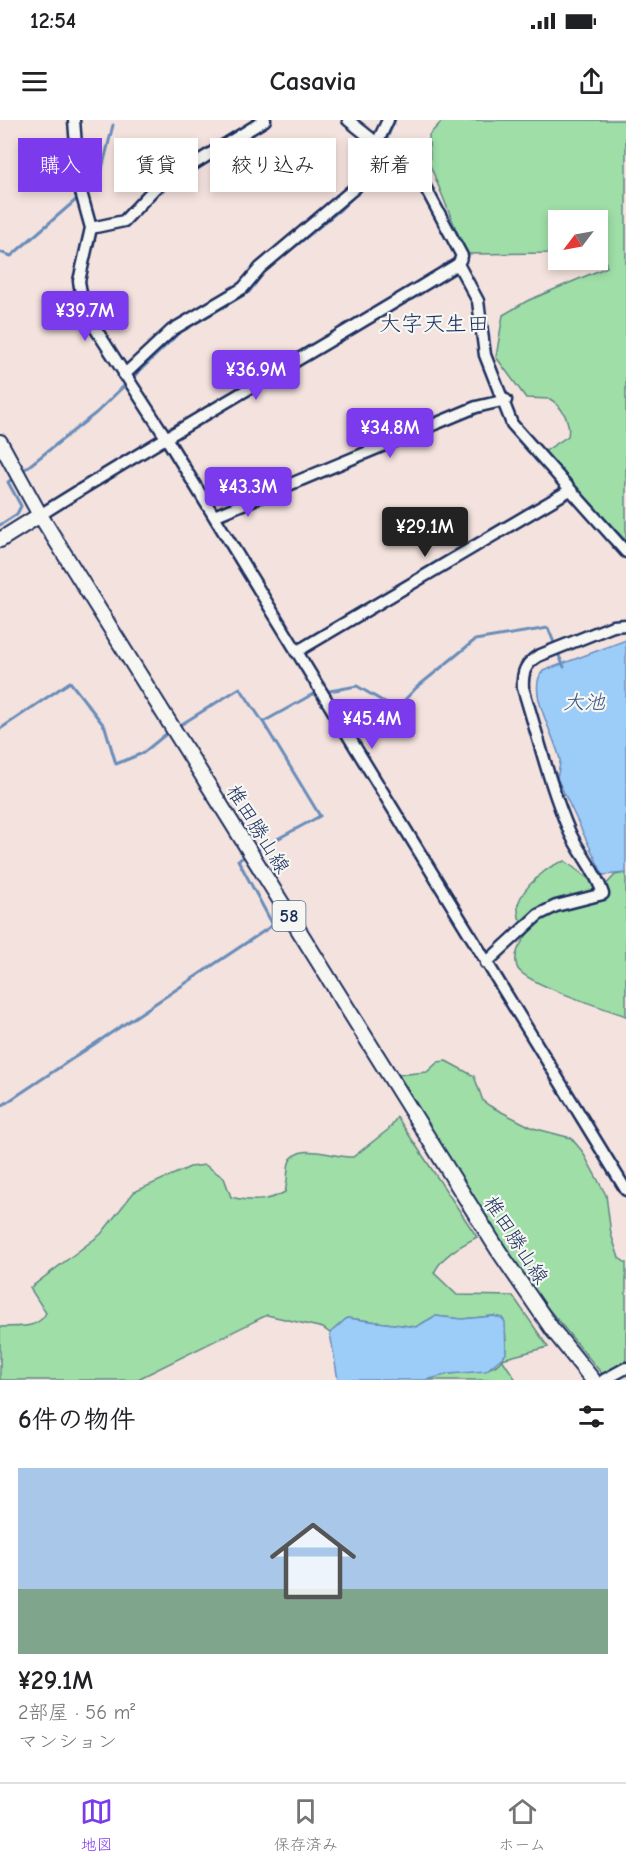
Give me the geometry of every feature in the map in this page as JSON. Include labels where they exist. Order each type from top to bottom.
[{"type":"main road","name":"椎田勝山線","points":[[0,442],[40,514],[498,1250],[552,1329],[593,1380]]},
{"type":"main road","points":[[0,540],[40,514]]},
{"type":"street","points":[[74,120],[79,185],[91,228],[81,265],[81,299],[91,325],[165,436],[626,1190]]},
{"type":"street","points":[[91,228],[124,221],[155,189],[265,120]]},
{"type":"street","points":[[348,120],[371,138]]},
{"type":"street","points":[[380,138],[388,120]]},
{"type":"street","points":[[124,375],[172,330],[243,288],[260,268],[350,192]]},
{"type":"street","points":[[40,514],[165,436],[308,357],[458,264],[462,256],[429,192]]},
{"type":"street","points":[[458,264],[478,301],[481,339],[519,433],[626,552]]},
{"type":"street","points":[[214,516],[476,407],[505,400]]},
{"type":"street","points":[[296,652],[570,490]]},
{"type":"street","points":[[486,963],[538,915],[556,906],[603,894],[599,880],[580,852],[562,813],[523,688],[522,677],[525,668],[538,656],[613,626],[626,625]]},
{"type":"street","points":[[604,1380],[626,1368]]},
{"type":"green space","points":[[443,120],[626,120],[626,541],[544,452],[568,436],[567,420],[562,410],[550,399],[526,398],[496,357],[503,315],[527,301],[600,270],[608,270],[608,210],[548,210],[548,253],[466,254],[432,170],[432,138],[429,138],[429,135]]},
{"type":"green space","points":[[565,861],[602,889],[615,875],[626,873],[626,1016],[549,988],[522,973],[517,967],[517,952],[531,929],[519,918],[518,905],[521,897],[544,871]]},
{"type":"green space","points":[[446,1061],[474,1076],[483,1101],[490,1106],[533,1128],[571,1138],[582,1151],[606,1195],[611,1234],[619,1258],[626,1263],[626,1369],[607,1380],[533,1290],[397,1075],[427,1072],[438,1062]]},
{"type":"green space","points":[[397,1117],[477,1237],[447,1256],[434,1273],[457,1295],[513,1296],[548,1347],[502,1359],[516,1380],[426,1380],[446,1374],[478,1371],[495,1366],[505,1352],[506,1341],[502,1318],[493,1316],[462,1319],[435,1316],[416,1327],[347,1318],[330,1333],[323,1328],[267,1315],[136,1380],[0,1380],[0,1327],[32,1325],[42,1318],[46,1313],[30,1288],[101,1234],[134,1192],[190,1167],[205,1165],[224,1178],[231,1197],[245,1200],[272,1198],[285,1192],[289,1163],[293,1156],[300,1153],[318,1152],[353,1157],[389,1129]]},
{"type":"water","name":"大池","points":[[626,640],[626,873],[603,875],[557,778],[560,760],[539,701],[538,679],[543,671]]},
{"type":"water","points":[[435,1316],[462,1319],[493,1316],[502,1318],[505,1322],[506,1354],[486,1371],[449,1374],[426,1380],[338,1380],[330,1333],[347,1318],[416,1327]]},
{"type":"waterway","points":[[20,473],[96,413],[179,333],[249,292],[264,272],[341,209],[368,182],[395,120]]},
{"type":"waterway","points":[[86,194],[101,173],[113,125]]},
{"type":"waterway","points":[[0,252],[11,256],[77,199]]},
{"type":"waterway","points":[[0,525],[17,514],[21,506],[8,482],[15,477]]},
{"type":"waterway","points":[[255,851],[320,816],[263,722],[313,694],[357,686],[384,702],[399,706],[416,688],[475,640],[548,628],[555,645]]},
{"type":"waterway","points":[[557,651],[564,667]]},
{"type":"waterway","points":[[0,729],[70,682],[105,727],[116,764],[143,753],[171,730]]},
{"type":"waterway","points":[[177,727],[240,688],[263,722]]},
{"type":"waterway","points":[[0,1107],[273,925],[238,860],[247,856]]},
{"type":"district","name":"大字天生田","points":[[434,324]]}]
